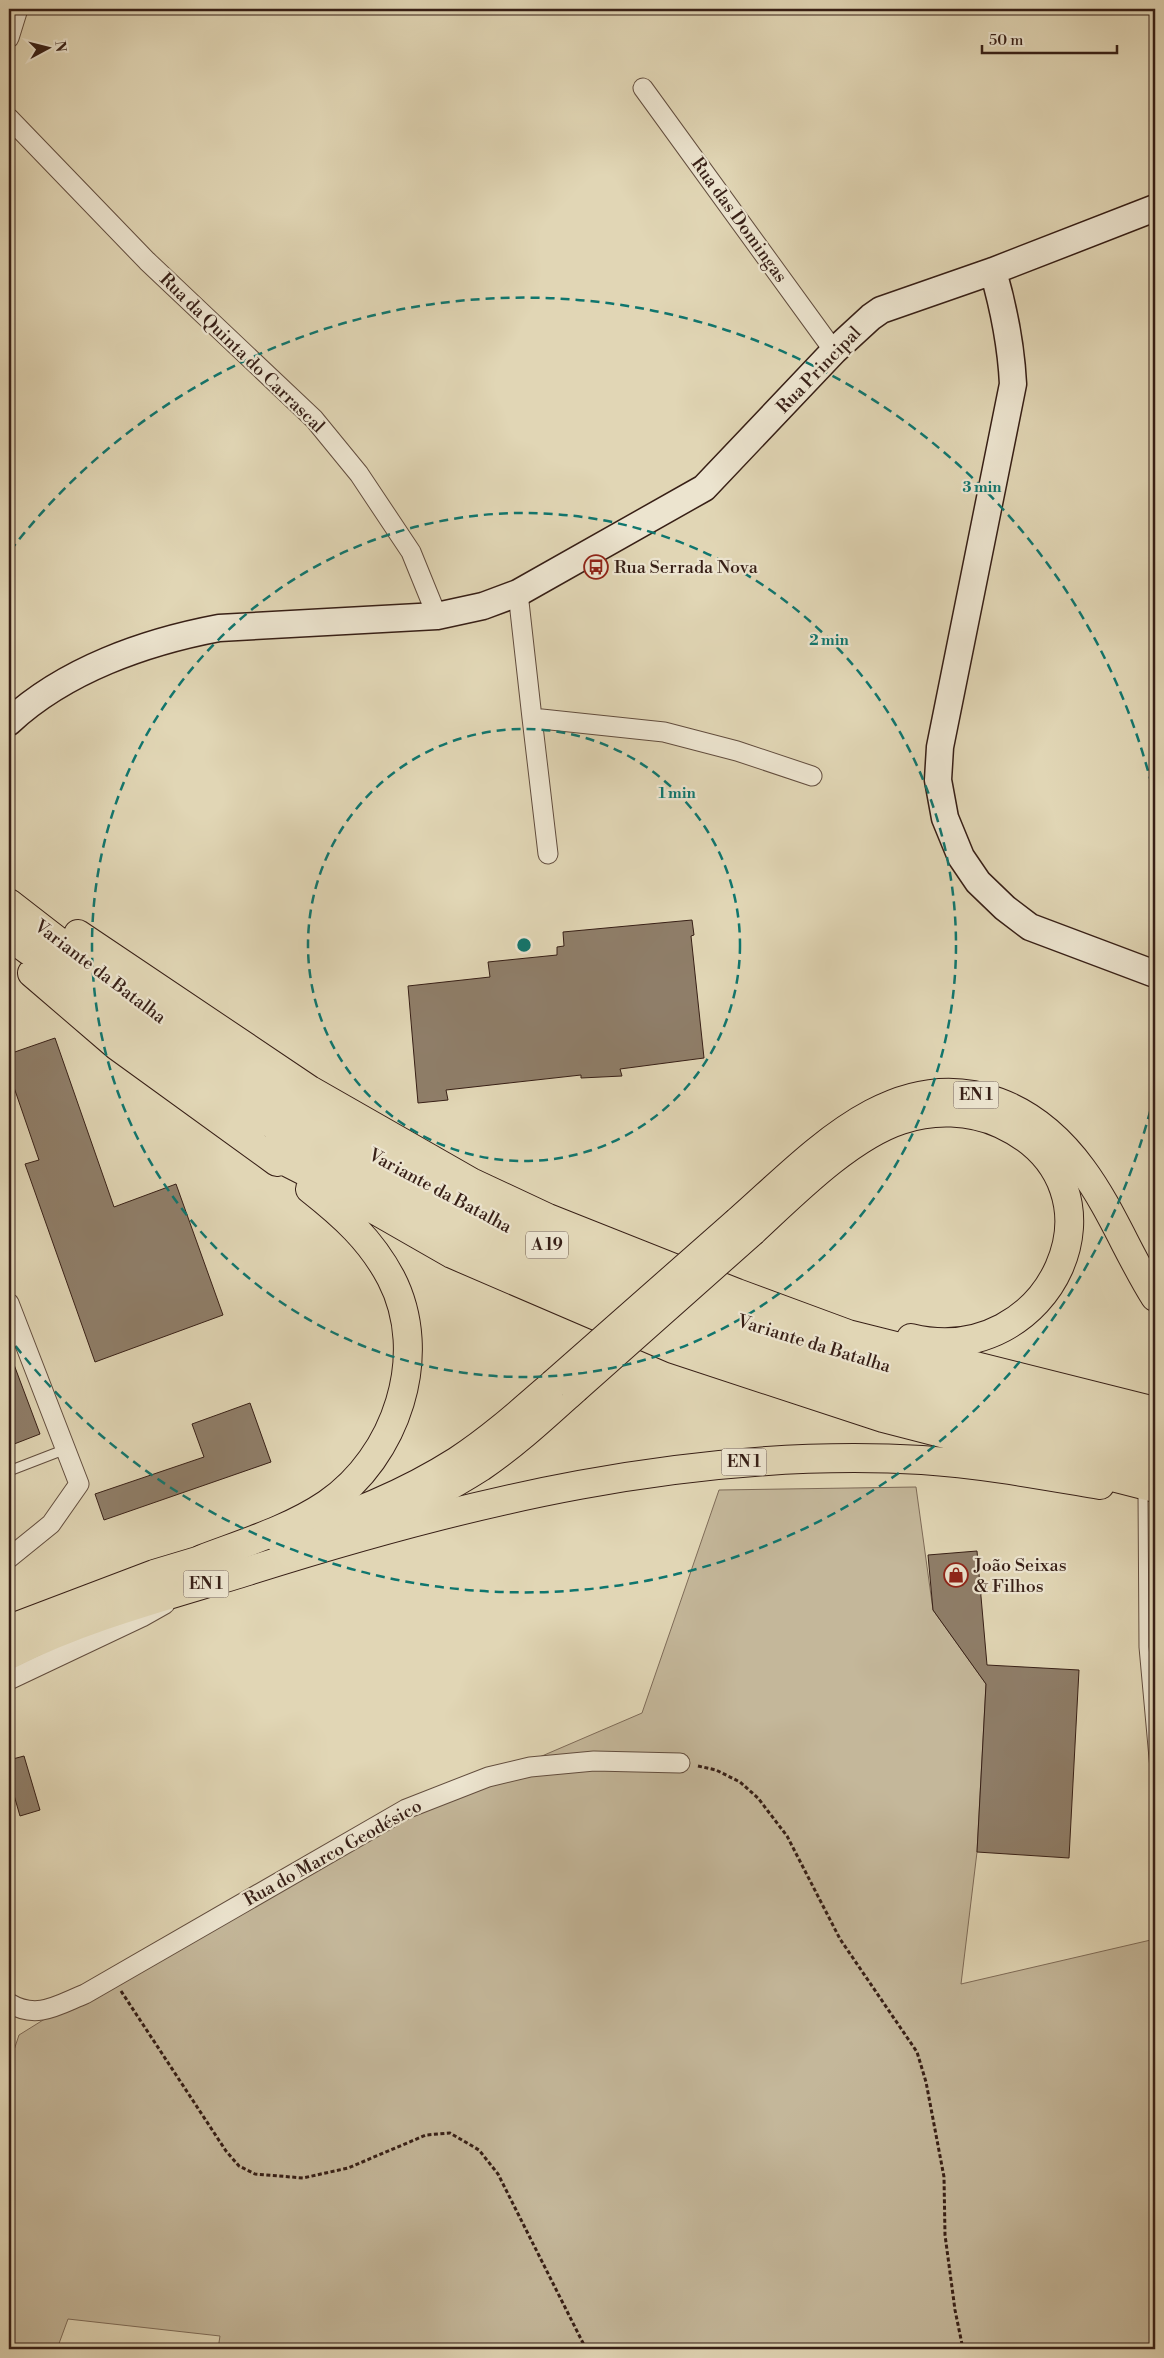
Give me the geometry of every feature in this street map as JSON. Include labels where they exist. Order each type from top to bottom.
[{"type":"main road","points":[[9,887],[310,1090],[471,1182],[557,1222],[777,1308],[857,1336],[1155,1411]]},
{"type":"main road","name":"Variante da Batalha","points":[[9,903],[176,1029],[283,1104],[466,1207],[518,1232],[603,1270],[782,1337],[955,1387],[1155,1438]]},
{"type":"main road","name":"Variante da Batalha","points":[[9,936],[171,1056],[262,1120],[418,1211],[519,1260],[691,1332],[800,1370],[960,1415],[1155,1463]]},
{"type":"main road","points":[[9,948],[48,988],[117,1046],[263,1150],[347,1218],[362,1235],[384,1266],[398,1296],[405,1324],[407,1346],[403,1391],[387,1436],[375,1458],[344,1491],[307,1516],[202,1559]]},
{"type":"main road","name":"EN 1","points":[[745,1226],[831,1140],[872,1113],[891,1103],[910,1097],[945,1092],[984,1096],[1019,1111],[1056,1138],[1083,1170],[1155,1298]]},
{"type":"main road","points":[[338,1542],[439,1491],[482,1466],[526,1432],[564,1386],[745,1226],[862,1140],[900,1120],[932,1113],[956,1113],[981,1117],[1013,1130],[1041,1153],[1058,1175],[1064,1188],[1069,1217],[1068,1239],[1054,1280],[1029,1311],[993,1334],[969,1339],[931,1341],[777,1308]]},
{"type":"main road","points":[[263,1150],[328,1183],[452,1254],[673,1349],[883,1418],[1151,1491]]},
{"type":"main road","name":"EN 1","points":[[9,1629],[120,1586],[202,1559],[315,1528],[384,1501],[457,1461],[510,1422],[564,1386]]},
{"type":"main road","name":"EN 1","points":[[9,1655],[85,1622],[338,1542],[581,1484],[641,1473],[733,1462],[814,1458],[923,1460],[987,1467],[1151,1491]]},
{"type":"street","points":[[9,38],[18,9]]},
{"type":"street","name":"Rua das Domingas","points":[[644,88],[834,351]]},
{"type":"street","name":"Rua da Quinta do Carrascal","points":[[9,118],[147,261],[314,418],[359,474],[411,552],[436,616]]},
{"type":"street","name":"Rua Principal","points":[[518,593],[704,488],[834,351],[881,310],[993,271],[1155,208]]},
{"type":"street","points":[[993,271],[1006,316],[1012,355],[1013,384],[940,747],[938,780],[945,818],[961,857],[978,882],[1005,908],[1030,927],[1155,974]]},
{"type":"street","points":[[9,722],[45,692],[77,675],[152,646],[201,631],[219,628],[436,616],[483,606],[518,593],[548,854]]},
{"type":"street","points":[[532,718],[664,732],[737,751],[812,776]]},
{"type":"street","points":[[9,1303],[13,1326],[79,1484],[51,1524],[9,1558]]},
{"type":"street","points":[[9,1680],[142,1618],[194,1588]]},
{"type":"street","name":"Rua do Marco Geodésico","points":[[9,2003],[20,2010],[38,2012],[85,1994],[406,1809],[488,1777],[530,1767],[594,1762],[680,1763]]},
{"type":"lane","points":[[9,1471],[66,1449]]},
{"type":"lane","points":[[1151,1491],[1144,1647],[1155,1769]]},
{"type":"path","points":[[680,1763],[716,1770],[740,1782],[758,1798],[787,1836],[840,1939],[917,2052],[926,2082],[944,2177],[946,2235],[955,2310],[963,2349]]},
{"type":"path","points":[[113,1978],[226,2151],[239,2166],[255,2174],[303,2178],[348,2168],[426,2136],[450,2133],[479,2150],[498,2174],[586,2349]]},
{"type":"shaded area","points":[[916,1487],[933,1610],[986,1684],[977,1852],[961,1984],[1155,1939],[1155,2349],[218,2349],[220,2336],[68,2319],[57,2349],[9,2349],[9,2065],[19,2035],[244,1895],[407,1814],[642,1713],[719,1490]]},
{"type":"building","points":[[692,920],[694,935],[691,936],[704,1058],[620,1069],[622,1076],[581,1078],[581,1075],[446,1090],[448,1100],[418,1103],[408,986],[490,977],[488,962],[557,955],[557,947],[564,946],[563,932]]},
{"type":"building","points":[[55,1038],[114,1207],[176,1184],[223,1315],[95,1362],[25,1164],[39,1160],[9,1073],[9,1054]]},
{"type":"building","points":[[9,1355],[40,1434],[9,1446]]},
{"type":"building","points":[[250,1403],[271,1462],[104,1520],[95,1494],[204,1457],[192,1424]]},
{"type":"building","points":[[977,1551],[987,1665],[1079,1670],[1069,1858],[977,1852],[986,1684],[933,1610],[928,1555]]},
{"type":"building","points":[[24,1756],[40,1810],[20,1816],[9,1778],[9,1760]]},
{"type":"place","name":"Rua Serrada Nova","points":[[596,567]]},
{"type":"place","name":"João Seixas & Filhos","points":[[956,1575]]}]
